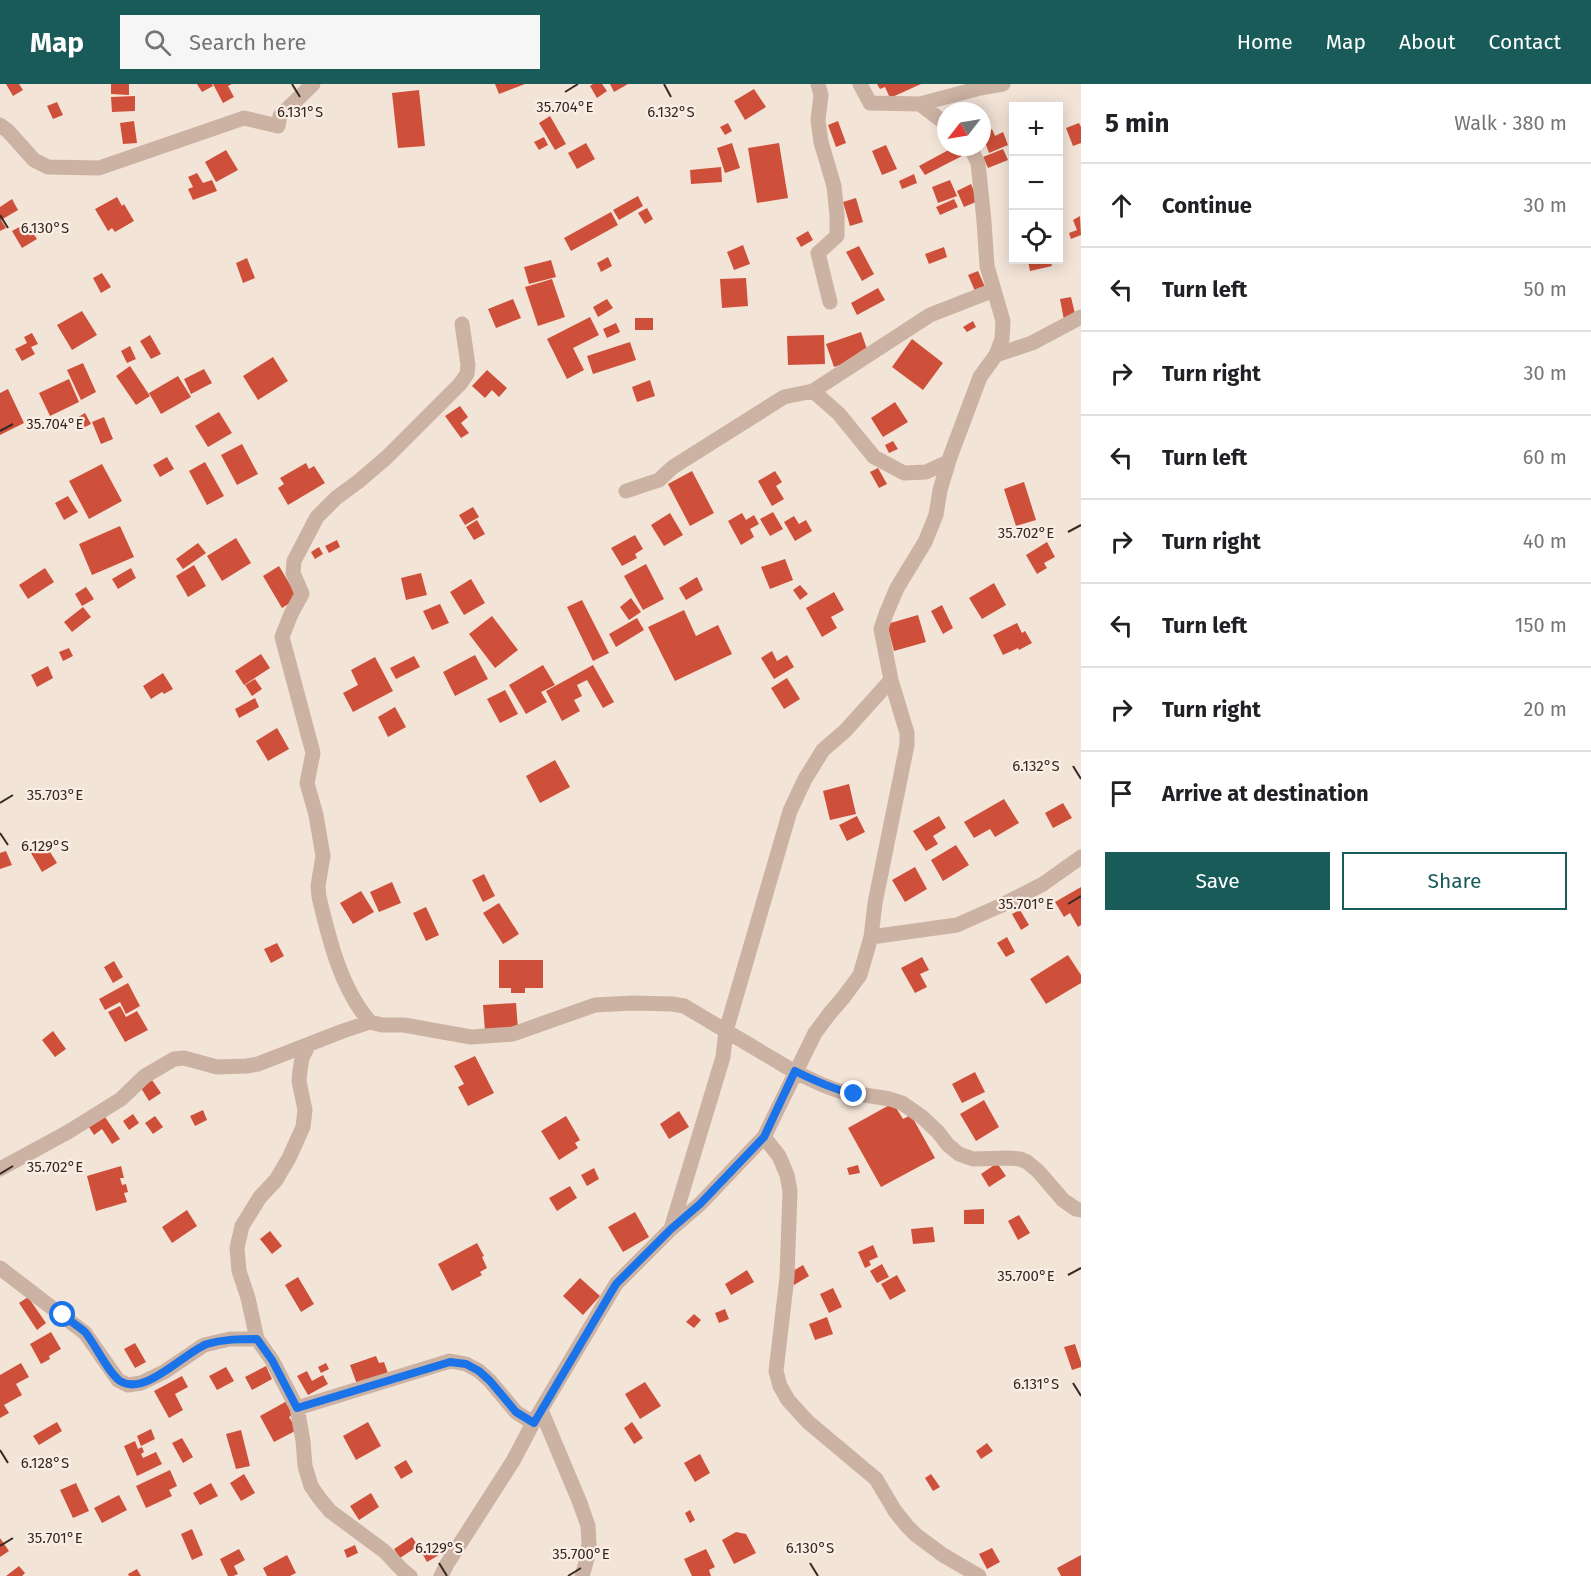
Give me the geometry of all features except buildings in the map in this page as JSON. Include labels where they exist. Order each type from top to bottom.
[{"type":"street","points":[[0,124],[34,160],[48,167],[99,168],[244,118],[278,126],[280,116],[289,105],[301,97],[313,84]]},
{"type":"street","points":[[818,84],[821,95],[818,120],[821,142],[834,186],[837,215],[837,236],[818,254],[830,303]]},
{"type":"street","points":[[860,84],[870,103],[920,104],[1003,84]]},
{"type":"street","points":[[920,104],[937,117]]},
{"type":"street","points":[[441,1576],[513,1461],[537,1416],[616,1284],[671,1229],[700,1204],[764,1137],[815,1033],[860,975],[871,937],[875,903],[907,745],[907,733],[891,680],[881,629],[897,588],[925,542],[936,515],[948,462],[980,377],[996,355],[1002,339],[1003,321],[987,266],[978,163],[974,156]]},
{"type":"street","points":[[626,491],[659,480],[673,466],[784,397],[813,392],[930,315],[994,290]]},
{"type":"street","points":[[996,355],[1032,343],[1081,317]]},
{"type":"street","points":[[462,324],[468,365],[467,374],[460,384],[387,457],[317,517],[294,561],[293,573],[302,594],[282,637],[313,753],[307,783],[316,815],[323,856],[318,886],[319,897],[341,972],[358,1009],[370,1022],[382,1025],[404,1025],[471,1037],[513,1034],[595,1005],[662,1003],[684,1006],[795,1071],[839,1091],[902,1103],[922,1117],[959,1154],[973,1159],[1008,1158],[1027,1162],[1063,1200],[1081,1210]]},
{"type":"street","points":[[813,392],[839,414],[874,457],[904,473],[926,472],[948,462]]},
{"type":"street","points":[[671,1229],[723,1057],[726,1031],[790,812],[805,779],[824,750],[891,680]]},
{"type":"street","points":[[871,937],[957,925],[1043,884],[1081,857]]},
{"type":"street","points":[[0,1169],[68,1132],[120,1099],[145,1076],[174,1059],[184,1058],[218,1066],[258,1064],[370,1022]]},
{"type":"street","points":[[309,1044],[302,1058],[299,1081],[305,1110],[303,1127],[276,1180],[260,1197],[242,1226],[237,1248],[239,1271],[257,1339],[272,1360],[297,1408],[305,1466],[311,1486],[330,1510],[384,1551],[401,1570],[410,1576]]},
{"type":"street","points":[[764,1137],[779,1156],[787,1175],[790,1191],[787,1277],[776,1371],[780,1386],[788,1400],[808,1422],[876,1479],[895,1511],[916,1535],[979,1576]]},
{"type":"street","points":[[0,1268],[85,1333],[118,1380],[128,1385],[141,1383],[164,1372],[204,1345],[230,1339],[257,1339]]},
{"type":"street","points":[[297,1408],[450,1362],[466,1364],[479,1371],[516,1412],[537,1416]]},
{"type":"street","points":[[537,1416],[580,1503],[588,1526],[589,1544],[582,1576]]},
{"type":"route","points":[[63,1315],[85,1333],[118,1380],[128,1385],[141,1383],[164,1372],[204,1345],[230,1339],[257,1339],[272,1360],[297,1408],[450,1362],[466,1364],[479,1371],[516,1412],[534,1423],[616,1284],[671,1229],[700,1204],[764,1137],[795,1071],[839,1091],[854,1094]]}]
